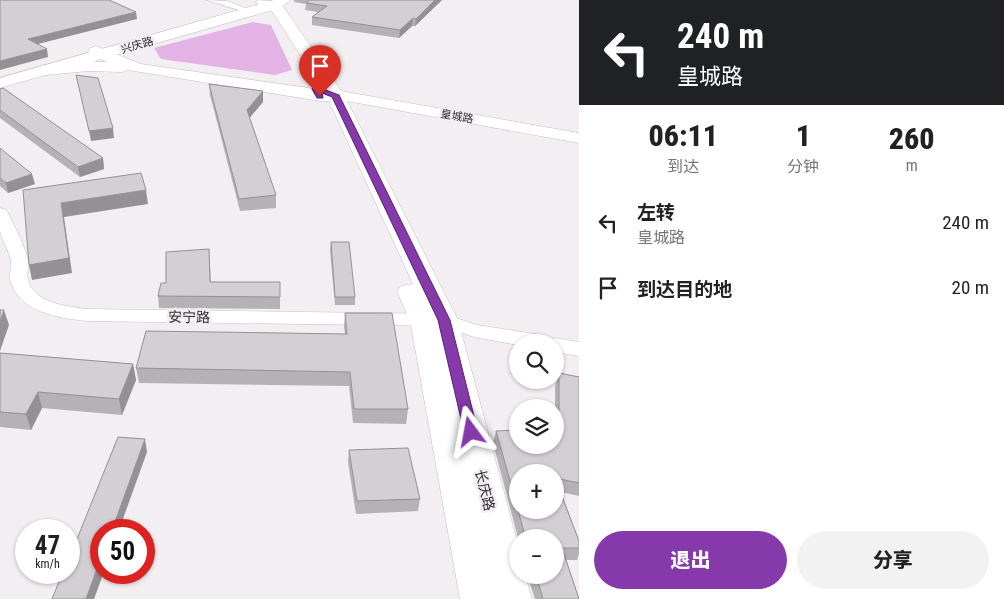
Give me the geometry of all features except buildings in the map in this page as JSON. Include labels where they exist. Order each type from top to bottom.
[{"type":"main road","name":"兴庆路","points":[[0,83],[263,5]]},
{"type":"main road","name":"长庆路","points":[[263,5],[324,94],[434,320],[511,599]]},
{"type":"main road","name":"兴庆路","points":[[0,78],[107,51]]},
{"type":"main road","name":"皇城路","points":[[107,51],[137,68],[324,94]]},
{"type":"main road","name":"皇城路","points":[[107,51],[140,60],[324,94]]},
{"type":"main road","points":[[46,70],[88,66],[137,68]]},
{"type":"main road","points":[[434,320],[482,599]]},
{"type":"street","points":[[210,0],[263,5]]},
{"type":"street","name":"皇城路","points":[[324,94],[579,138]]},
{"type":"street","name":"安宁路","points":[[0,213],[20,263],[18,278],[24,292],[39,304],[60,312],[87,315],[434,320],[474,331],[509,337]]},
{"type":"street","points":[[564,346],[579,349]]},
{"type":"shaded area","points":[[253,22],[271,25],[292,70],[275,75],[161,59],[154,48]]},
{"type":"route","points":[[320,96],[316,89],[336,95],[444,320],[471,432]]}]
